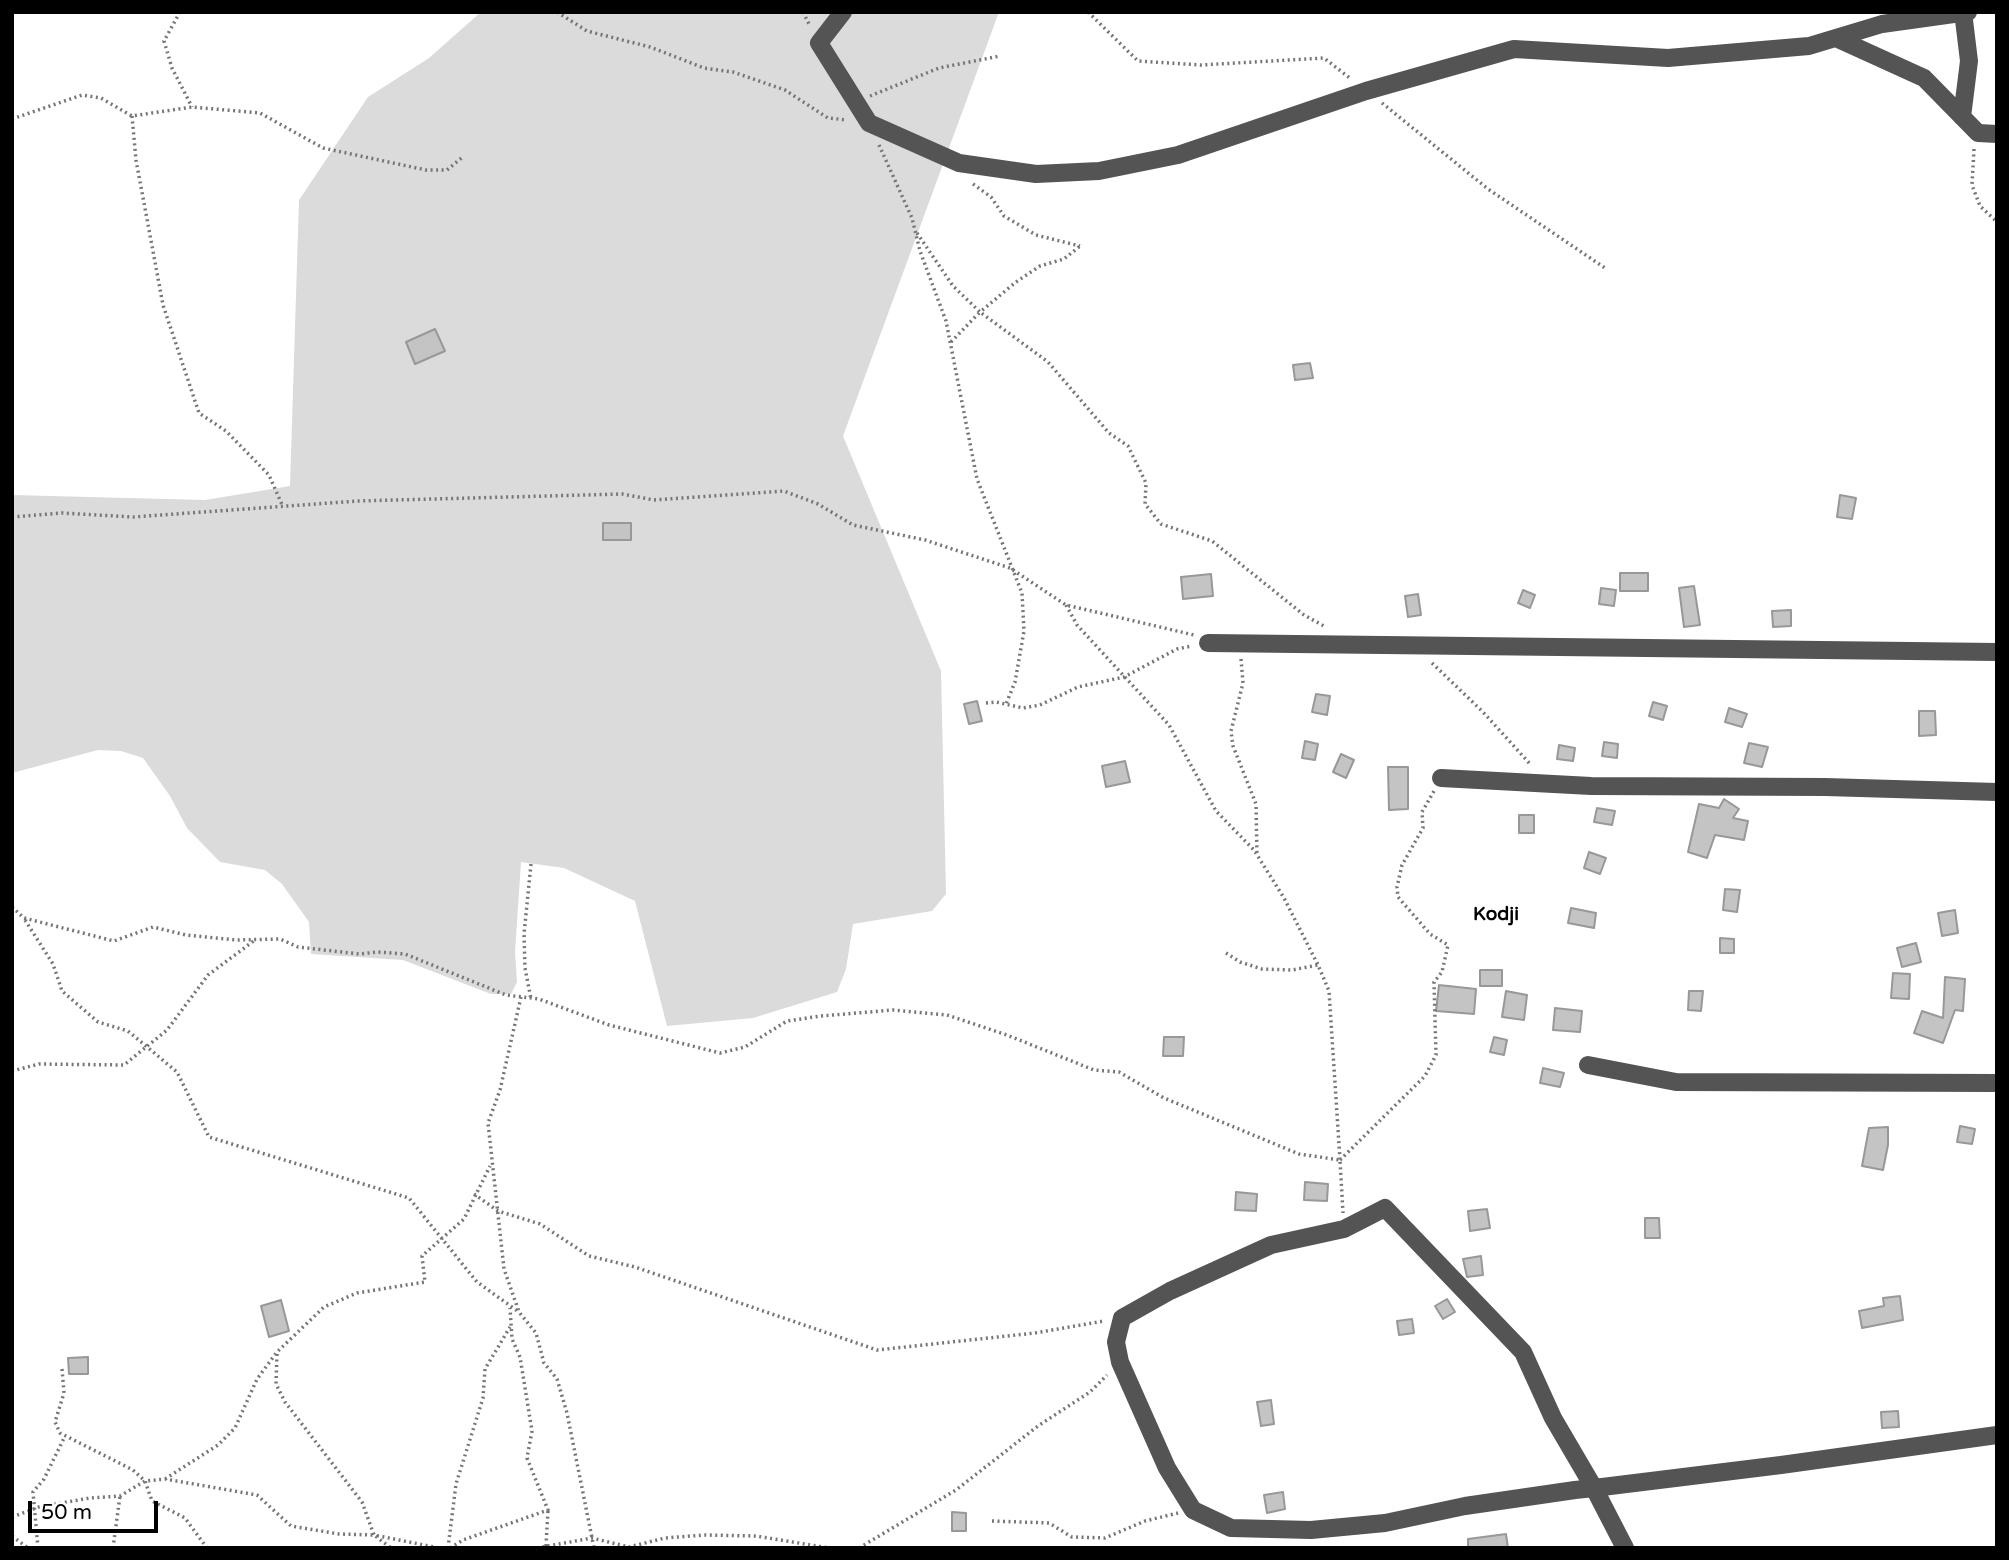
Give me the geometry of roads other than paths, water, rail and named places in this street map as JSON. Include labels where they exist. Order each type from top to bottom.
[{"type":"street","points":[[843,12],[819,43],[869,123],[959,163],[1036,174],[1100,171],[1178,155],[1366,91],[1514,49],[1668,58],[1809,46],[1882,24],[1968,12]]},
{"type":"street","points":[[1962,117],[1969,61],[1963,13]]},
{"type":"street","points":[[1836,38],[1924,78],[1978,134],[1997,134]]},
{"type":"street","points":[[1208,643],[1997,652]]},
{"type":"street","points":[[1441,778],[1548,783],[1997,792]]},
{"type":"street","points":[[1588,1065],[1676,1082],[1997,1083]]},
{"type":"street","points":[[1625,1548],[1594,1488],[1553,1418],[1523,1352],[1385,1208],[1344,1229],[1271,1245],[1170,1291],[1122,1318],[1116,1342],[1120,1362],[1167,1468],[1193,1510],[1231,1528],[1311,1530],[1385,1523],[1465,1506],[1594,1488],[1997,1436]]},
{"type":"district","name":"Kodji","points":[[1496,915]]}]
